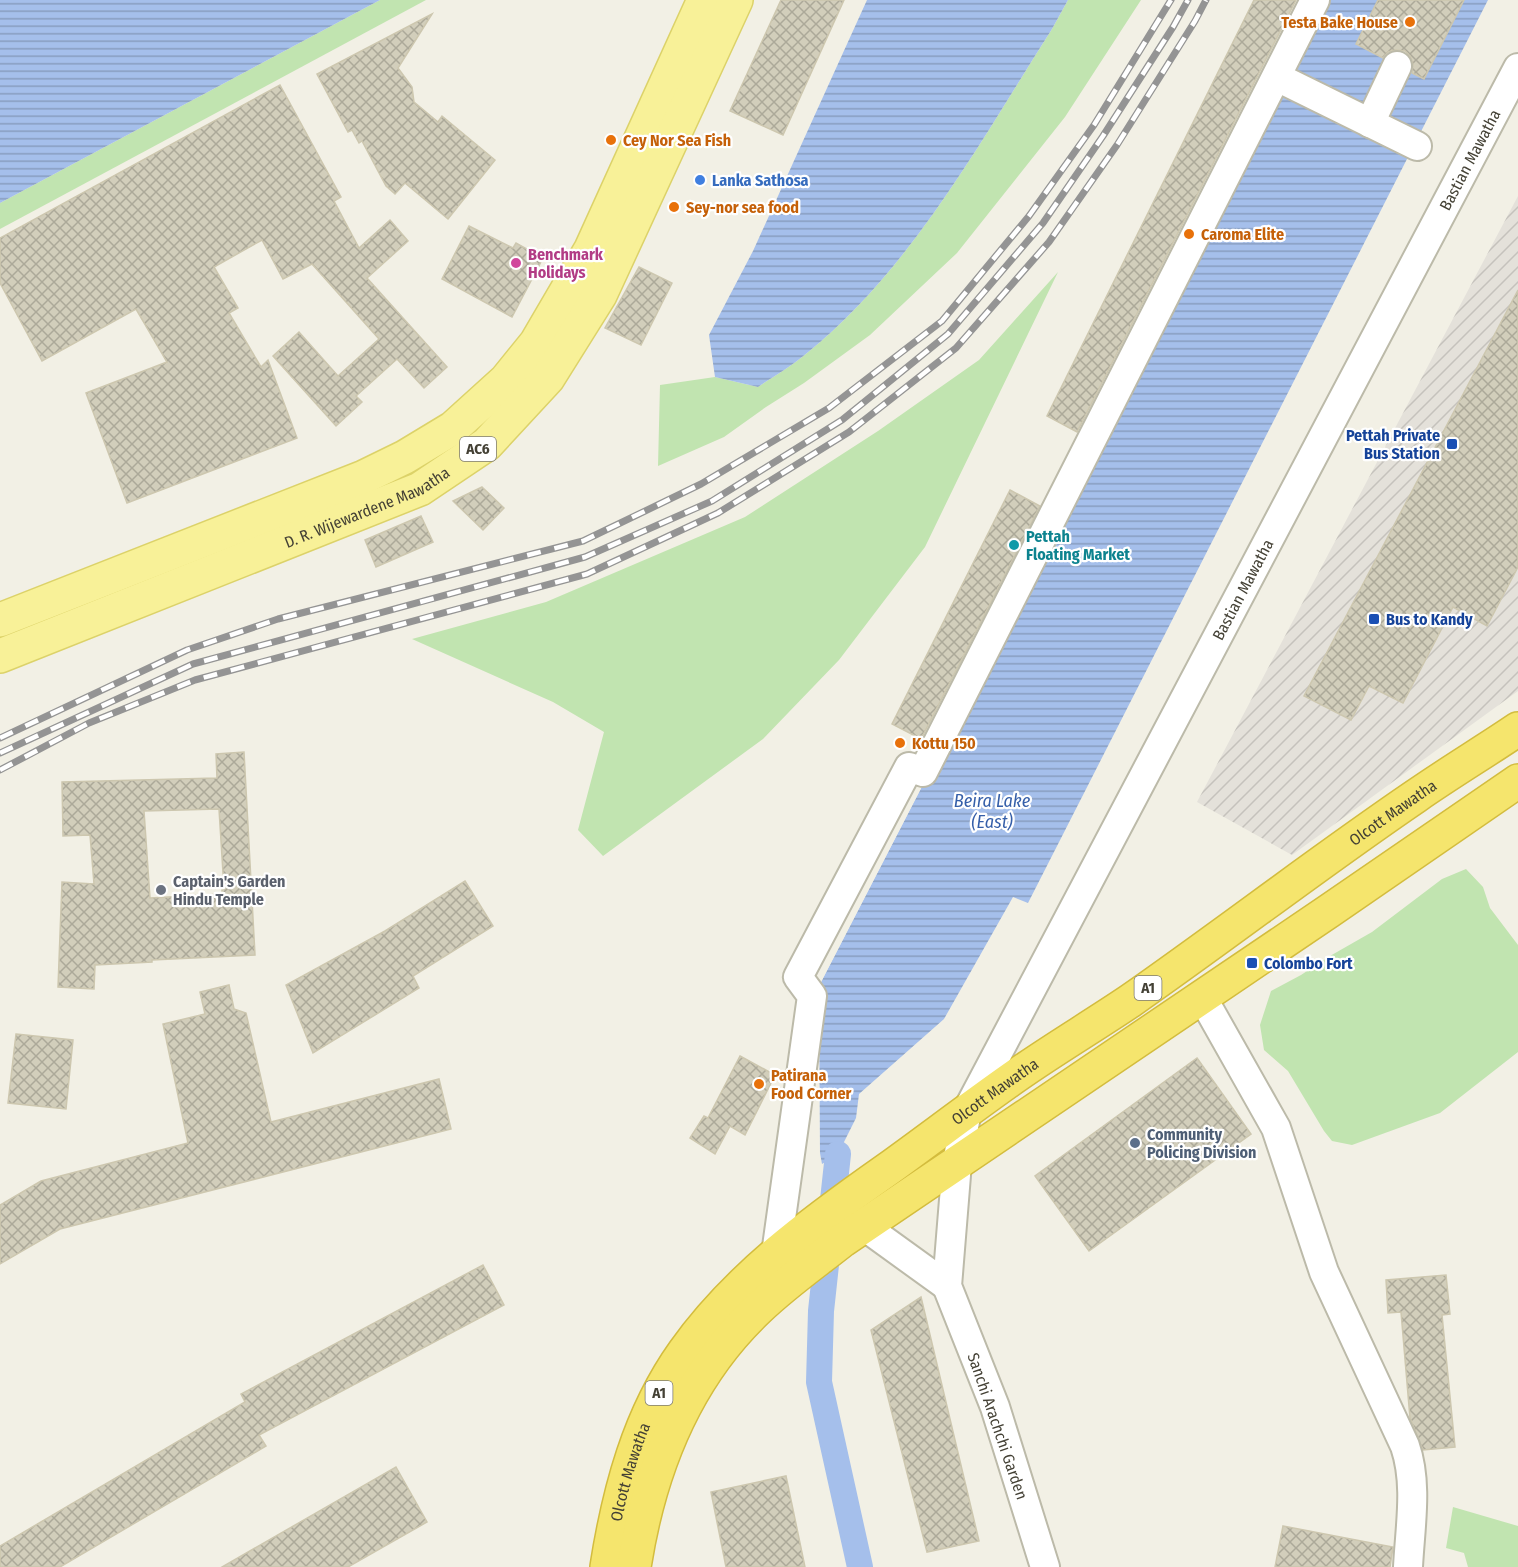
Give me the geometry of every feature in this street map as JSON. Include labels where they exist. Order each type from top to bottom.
[{"type":"highway","name":"Olcott Mawatha","points":[[607,1567],[616,1517],[632,1456],[655,1400],[683,1353],[702,1328],[776,1254],[848,1198],[1017,1075],[1176,968],[1415,796],[1518,729]]},
{"type":"highway","name":"Olcott Mawatha","points":[[634,1567],[649,1491],[669,1438],[682,1412],[701,1377],[719,1352],[774,1294],[853,1233],[1202,998],[1518,781]]},
{"type":"highway","points":[[1327,860],[1354,894]]},
{"type":"main road","name":"D. R. Wijewardene Mawatha","points":[[0,620],[364,477],[405,457],[453,428],[506,380],[536,343],[591,249],[704,0]]},
{"type":"main road","name":"D. R. Wijewardene Mawatha","points":[[0,656],[420,489],[487,444],[548,378],[600,295],[736,0]]},
{"type":"street","points":[[776,1254],[812,996],[798,977],[909,767],[924,772],[1315,0]]},
{"type":"street","points":[[1370,123],[1397,66]]},
{"type":"street","name":"Bastian Mawatha","points":[[967,1111],[1518,68]]},
{"type":"street","points":[[1289,83],[1417,146]]},
{"type":"street","points":[[1202,998],[1276,1128],[1324,1272],[1405,1446],[1411,1464],[1412,1483],[1408,1567]]},
{"type":"street","name":"Sanchi Arachchi Garden","points":[[967,1111],[957,1163],[947,1286],[995,1407],[1045,1567]]},
{"type":"street","points":[[853,1233],[947,1286]]},
{"type":"shaded area","name":"Pettah Private Bus Station","points":[[1518,196],[1518,691],[1292,855],[1197,802]]},
{"type":"green space","points":[[380,0],[426,0],[0,229],[0,203]]},
{"type":"green space","points":[[1068,0],[1141,0],[1065,117],[957,253],[870,335],[804,383],[724,437],[658,466],[660,385],[715,377],[758,387],[801,358],[845,319],[912,243],[942,202],[971,159]]},
{"type":"green space","points":[[1058,272],[925,547],[839,660],[763,739],[603,856],[578,830],[604,732],[553,702],[412,639],[546,602],[745,517],[878,431],[979,360]]},
{"type":"green space","points":[[1466,869],[1483,887],[1490,908],[1518,945],[1518,1052],[1440,1113],[1352,1145],[1332,1141],[1288,1071],[1264,1050],[1260,1025],[1271,991],[1372,932],[1442,879]]},
{"type":"green space","points":[[1453,1507],[1518,1526],[1518,1567],[1468,1567],[1464,1553],[1446,1548]]},
{"type":"water","points":[[0,0],[380,0],[0,203]]},
{"type":"water","points":[[867,0],[1068,0],[971,159],[942,201],[912,243],[845,319],[807,353],[758,387],[715,377],[709,335],[753,251]]},
{"type":"water","name":"Beira Lake (East)","points":[[1328,0],[1378,0],[1356,44],[1424,79],[1464,0],[1488,0],[1028,903],[1013,897],[944,1019],[859,1094],[856,1118],[838,1154],[822,1164],[820,1153],[819,986]]},
{"type":"pier","points":[[1224,193],[1227,195],[819,986],[816,984]]},
{"type":"building","points":[[781,0],[844,0],[783,135],[730,111]]},
{"type":"building","points":[[1254,0],[1296,0],[1077,432],[1047,416]]},
{"type":"building","name":"Testa Bake House","points":[[1378,0],[1464,0],[1424,79],[1412,73],[1413,64],[1405,51],[1388,52],[1383,58],[1356,44]]},
{"type":"building","points":[[432,14],[398,68],[412,87],[414,102],[438,122],[442,116],[495,160],[448,219],[405,183],[395,194],[386,186],[362,141],[359,143],[352,130],[348,132],[317,74]]},
{"type":"building","points":[[280,85],[341,197],[334,201],[359,248],[390,220],[408,241],[367,278],[447,367],[424,388],[397,359],[356,396],[362,402],[336,426],[273,356],[299,332],[338,376],[379,339],[312,264],[283,279],[262,240],[214,267],[238,308],[229,313],[261,367],[268,360],[297,438],[127,503],[86,393],[167,362],[136,309],[42,361],[0,283],[0,238]]},
{"type":"building","points":[[469,226],[513,248],[516,243],[543,258],[512,317],[442,279]]},
{"type":"building","points":[[639,267],[672,283],[641,345],[605,328]]},
{"type":"building","points":[[1518,290],[1518,567],[1487,626],[1453,607],[1403,703],[1369,686],[1351,720],[1304,696]]},
{"type":"building","points":[[482,487],[504,508],[483,530],[453,501]]},
{"type":"building","points":[[1010,490],[1040,506],[921,739],[892,724]]},
{"type":"building","points":[[421,516],[433,542],[376,567],[365,540]]},
{"type":"building","points":[[244,752],[255,955],[95,965],[94,989],[58,987],[62,882],[94,884],[90,835],[63,836],[62,782],[217,778],[216,754]],"holes":[[[219,809],[224,889],[222,889],[222,894],[150,898],[144,811]]]},
{"type":"building","points":[[465,881],[493,926],[413,976],[419,988],[313,1053],[286,985],[385,931]]},
{"type":"building","points":[[229,985],[234,1009],[246,1013],[271,1122],[439,1079],[451,1129],[60,1229],[0,1264],[0,1205],[41,1181],[188,1143],[163,1024],[205,1014],[200,992]]},
{"type":"building","points":[[16,1034],[73,1040],[66,1109],[8,1103]]},
{"type":"building","points":[[740,1056],[775,1075],[745,1135],[730,1126],[715,1154],[690,1138],[704,1116],[708,1118]]},
{"type":"building","points":[[1197,1058],[1251,1134],[1089,1251],[1035,1176]]},
{"type":"building","points":[[483,1265],[504,1305],[259,1435],[266,1446],[60,1567],[0,1567],[0,1546],[245,1402],[241,1394]]},
{"type":"building","points":[[1446,1275],[1450,1314],[1442,1315],[1455,1447],[1423,1450],[1410,1418],[1401,1312],[1388,1313],[1386,1280]]},
{"type":"building","points":[[921,1297],[979,1541],[927,1552],[871,1330]]},
{"type":"building","points":[[396,1467],[427,1522],[348,1567],[222,1567]]},
{"type":"building","points":[[786,1476],[805,1567],[726,1567],[711,1492]]},
{"type":"building","points":[[1283,1526],[1393,1547],[1390,1567],[1275,1567]]},
{"type":"waterway","points":[[838,1154],[821,1311],[819,1382],[860,1567]]},
{"type":"railway","points":[[0,738],[187,650],[278,619],[583,541],[701,484],[829,408],[942,321],[1029,216],[1094,125],[1171,0]]},
{"type":"railway","points":[[0,753],[193,664],[585,557],[712,501],[842,420],[948,334],[1043,223],[1103,136],[1188,0]]},
{"type":"railway","points":[[0,770],[89,723],[195,680],[587,574],[718,513],[849,432],[956,348],[1049,242],[1117,145],[1206,0]]},
{"type":"place","name":"Testa Bake House","points":[[1410,22]]},
{"type":"place","name":"Cey Nor Sea Fish","points":[[611,140]]},
{"type":"place","name":"Lanka Sathosa","points":[[700,180]]},
{"type":"place","name":"Sey-nor sea food","points":[[674,207]]},
{"type":"place","name":"Caroma Elite","points":[[1189,234]]},
{"type":"place","name":"Benchmark Holidays","points":[[516,263]]},
{"type":"place","name":"Pettah Private Bus Station","points":[[1452,444]]},
{"type":"place","name":"Pettah Floating Market","points":[[1014,545]]},
{"type":"place","name":"Bus to Kandy","points":[[1374,619]]},
{"type":"place","name":"Kottu 150","points":[[900,743]]},
{"type":"place","name":"Captain's Garden Hindu Temple","points":[[161,890]]},
{"type":"place","name":"Colombo Fort","points":[[1252,963]]},
{"type":"place","name":"Patirana Food Corner","points":[[759,1084]]},
{"type":"place","name":"Community Policing Division","points":[[1135,1143]]}]
